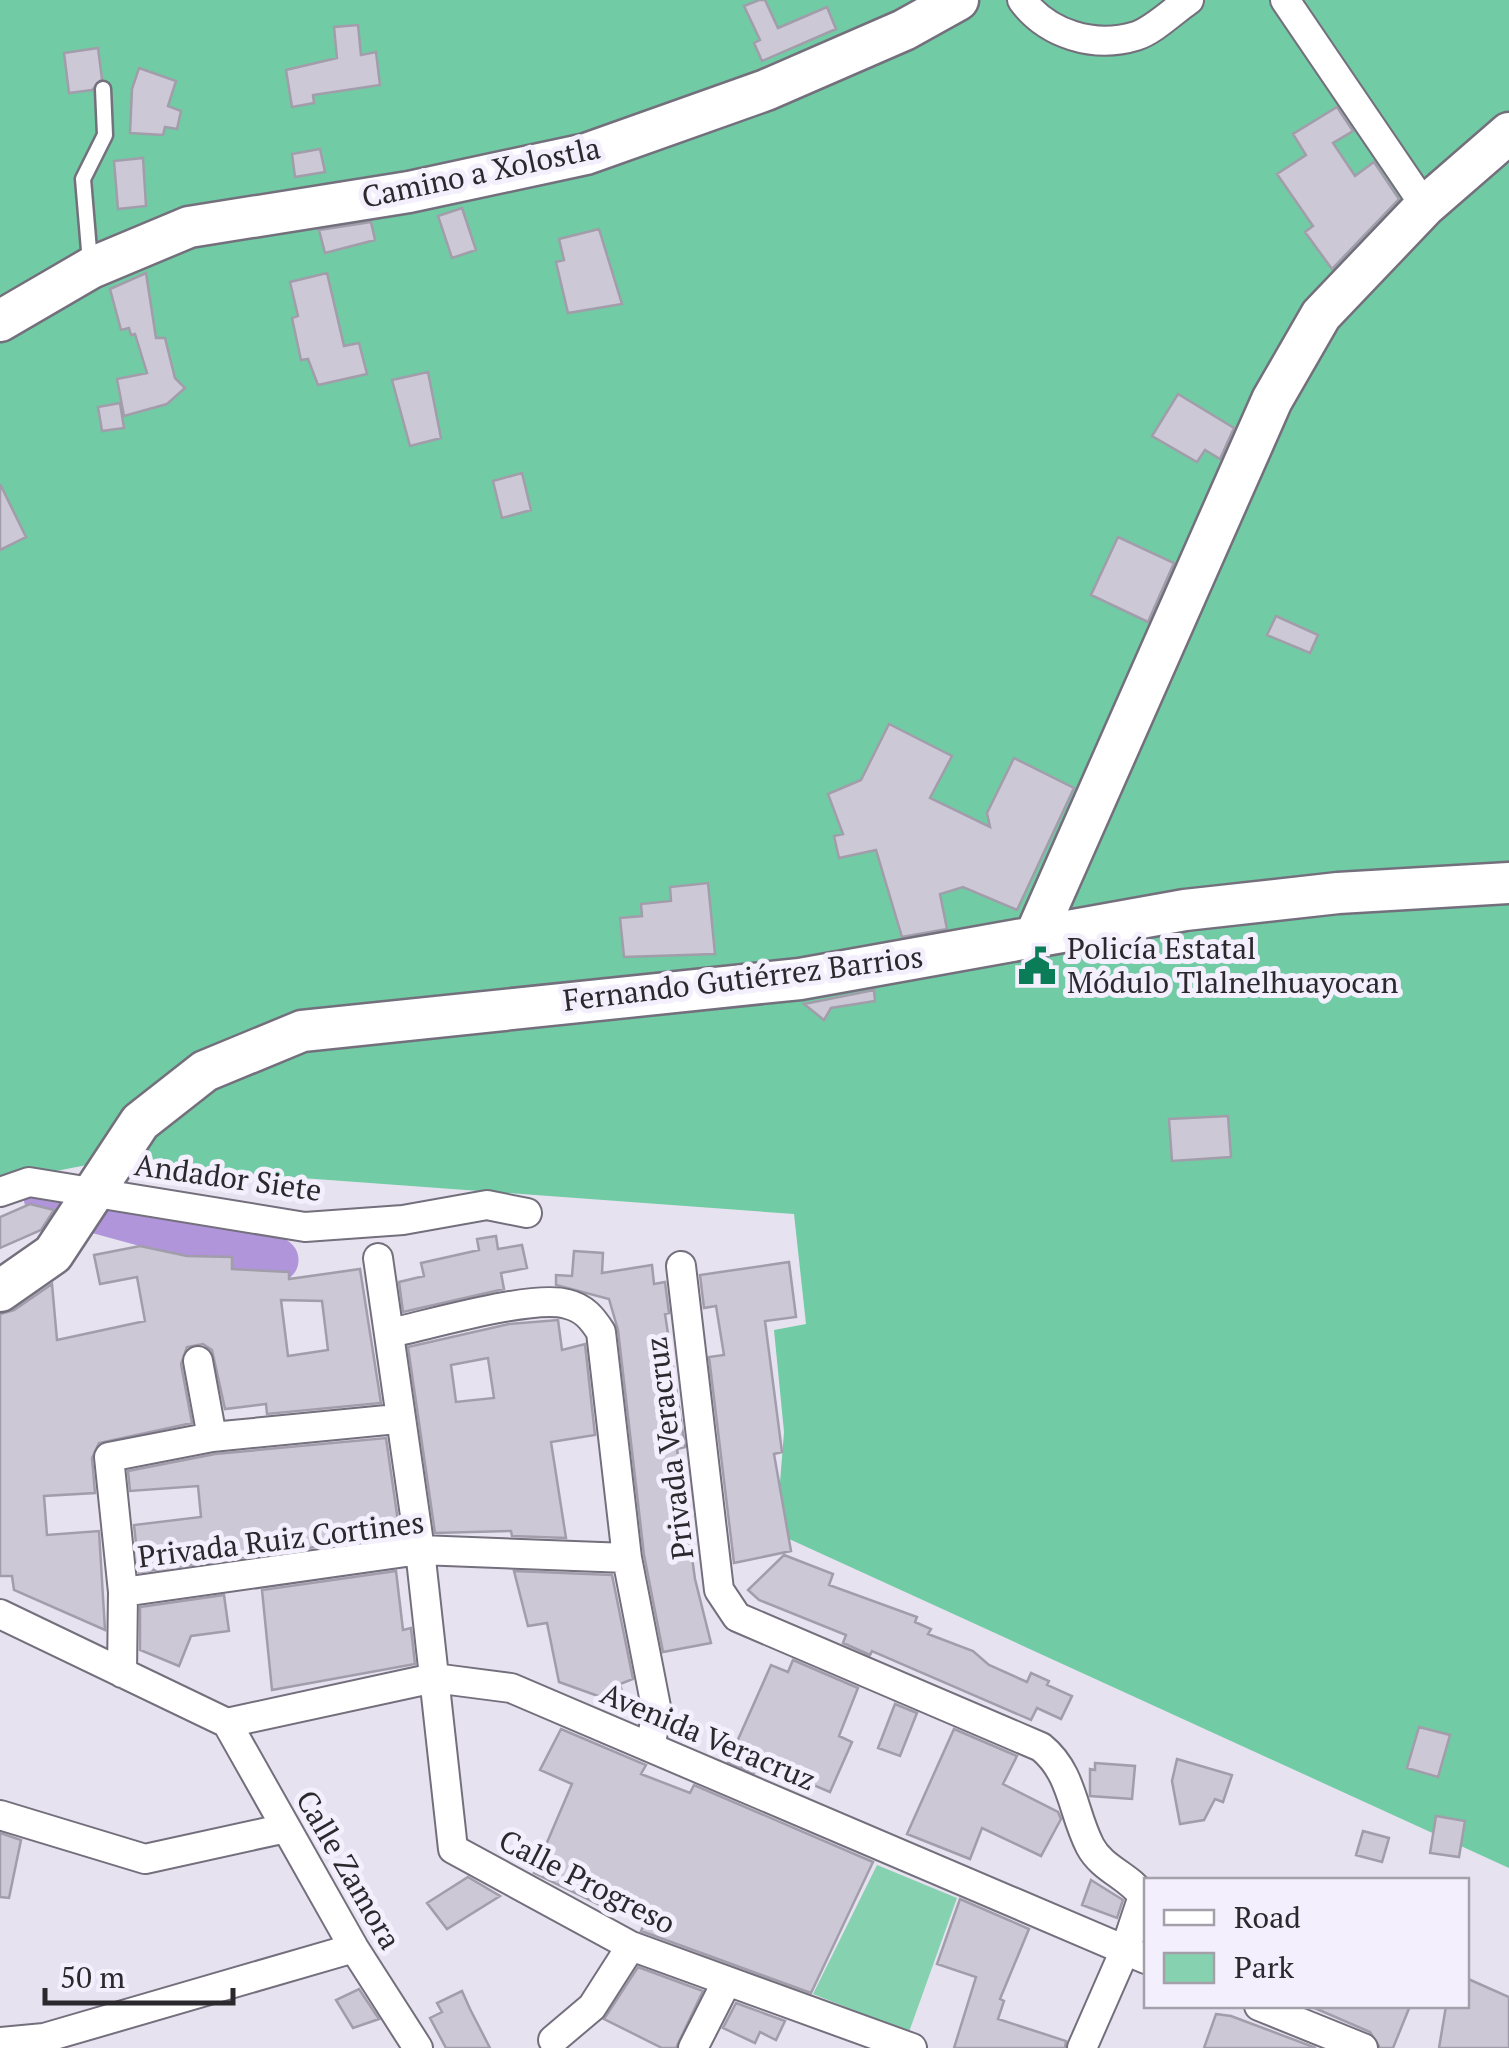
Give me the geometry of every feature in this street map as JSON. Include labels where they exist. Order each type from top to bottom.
[{"type":"street","name":"Camino a Xolostla","points":[[0,321],[90,268],[189,227],[409,192],[586,154],[766,90],[904,30],[958,0]]},
{"type":"street","points":[[1022,0],[1036,20],[1081,40],[1137,36],[1188,0]]},
{"type":"street","points":[[1284,0],[1425,206]]},
{"type":"street","points":[[1035,936],[1272,400],[1321,315],[1425,206],[1509,133]]},
{"type":"street","name":"Fernando Gutiérrez Barrios","points":[[0,1291],[53,1254],[140,1122],[206,1071],[302,1030],[800,979],[1186,910],[1300,897],[1509,882]]},
{"type":"street","name":"Andador Siete","points":[[0,1192],[30,1182],[85,1210],[306,1228],[403,1220],[487,1206],[527,1214]]},
{"type":"street","points":[[378,1258],[390,1333],[397,1419],[420,1550],[434,1678]]},
{"type":"street","name":"Privada Veracruz","points":[[680,1266],[719,1590],[737,1616],[1041,1747],[1059,1762],[1090,1846],[1101,1862],[1143,1896],[1136,1955]]},
{"type":"street","name":"Privada Veracruz","points":[[390,1333],[530,1304],[564,1302],[589,1314],[601,1332],[627,1558]]},
{"type":"street","points":[[198,1361],[212,1437]]},
{"type":"street","points":[[122,1673],[123,1592],[109,1457],[212,1437],[397,1419]]},
{"type":"street","name":"Privada Ruiz Cortines","points":[[123,1592],[420,1550],[627,1558]]},
{"type":"street","points":[[627,1558],[657,1712],[650,1748]]},
{"type":"street","points":[[0,1614],[227,1723]]},
{"type":"street","name":"Avenida Veracruz","points":[[227,1723],[434,1678],[510,1688],[1136,1955]]},
{"type":"street","name":"Calle Progreso","points":[[434,1678],[453,1849],[631,1946],[912,2048]]},
{"type":"street","name":"Calle Zamora","points":[[227,1723],[354,1948],[418,2048]]},
{"type":"street","points":[[0,1815],[145,1859],[286,1828]]},
{"type":"street","points":[[553,2040],[592,2007],[631,1946]]},
{"type":"street","points":[[0,2042],[44,2038],[354,1948]]},
{"type":"street","points":[[1082,2048],[1136,1955]]},
{"type":"street","points":[[694,2048],[726,1981]]},
{"type":"street","points":[[1264,2008],[1334,2042],[1363,2048]]},
{"type":"lane","points":[[90,268],[83,179],[105,135],[103,89]]},
{"type":"green space","points":[[0,0],[1509,0],[1509,1868],[776,1533],[784,1432],[774,1330],[806,1324],[794,1214],[97,1163],[0,1182]]},
{"type":"green space","points":[[877,1865],[957,1898],[909,2032],[813,1994]]},
{"type":"building","points":[[765,0],[778,28],[827,7],[836,29],[762,61],[754,43],[760,40],[744,6]]},
{"type":"building","points":[[358,25],[361,55],[376,52],[380,85],[313,95],[314,103],[292,107],[286,70],[337,58],[334,27]]},
{"type":"building","points":[[98,48],[102,79],[92,90],[69,93],[64,53]]},
{"type":"building","points":[[139,68],[176,81],[168,106],[181,111],[177,129],[165,127],[163,135],[130,133],[132,89]]},
{"type":"building","points":[[1337,107],[1353,131],[1333,143],[1355,176],[1374,162],[1399,199],[1332,269],[1305,232],[1313,226],[1277,174],[1306,155],[1293,134]]},
{"type":"building","points":[[320,149],[325,172],[295,177],[292,154]]},
{"type":"building","points":[[143,158],[146,206],[118,209],[114,161]]},
{"type":"building","points":[[462,208],[476,250],[452,258],[438,216]]},
{"type":"building","points":[[371,222],[375,240],[325,253],[319,230]]},
{"type":"building","points":[[599,229],[622,304],[568,313],[556,262],[564,260],[559,239]]},
{"type":"building","points":[[146,273],[156,338],[165,338],[175,378],[185,388],[167,404],[124,416],[117,379],[147,373],[135,334],[131,335],[129,328],[121,330],[110,289]]},
{"type":"building","points":[[327,273],[344,346],[359,343],[367,374],[318,385],[308,359],[301,360],[292,318],[298,316],[290,282]]},
{"type":"building","points":[[428,372],[441,438],[410,446],[392,380]]},
{"type":"building","points":[[1178,394],[1234,428],[1220,459],[1205,450],[1197,462],[1152,436]]},
{"type":"building","points":[[120,403],[124,428],[102,431],[98,407]]},
{"type":"building","points":[[522,473],[531,510],[502,518],[493,481]]},
{"type":"building","points":[[0,484],[26,537],[0,550]]},
{"type":"building","points":[[1118,537],[1174,563],[1148,622],[1091,595]]},
{"type":"building","points":[[1276,616],[1318,635],[1310,653],[1267,635]]},
{"type":"building","points":[[889,724],[952,756],[930,798],[990,827],[987,813],[1014,758],[1074,788],[1017,910],[963,887],[940,894],[947,929],[902,937],[876,850],[839,858],[834,836],[843,834],[828,794],[861,780]]},
{"type":"building","points":[[708,883],[715,954],[624,957],[620,918],[642,916],[641,904],[671,901],[670,887]]},
{"type":"building","points":[[874,990],[875,1001],[831,1008],[824,1020],[804,1004]]},
{"type":"building","points":[[1228,1116],[1231,1157],[1172,1161],[1169,1119]]},
{"type":"building","points":[[30,1204],[54,1210],[41,1230],[0,1248],[0,1217]]},
{"type":"building","points":[[496,1236],[498,1249],[522,1245],[527,1268],[501,1273],[504,1289],[403,1312],[399,1282],[424,1276],[421,1263],[479,1250],[477,1239]]},
{"type":"building","points":[[140,1246],[187,1256],[232,1257],[232,1269],[289,1272],[289,1279],[360,1269],[381,1403],[267,1414],[266,1404],[225,1409],[212,1350],[203,1344],[187,1347],[181,1364],[192,1423],[99,1443],[92,1458],[95,1493],[44,1496],[47,1535],[99,1531],[105,1630],[14,1590],[12,1576],[0,1576],[0,1314],[14,1310],[52,1284],[57,1340],[145,1321],[137,1277],[100,1284],[94,1255]],"holes":[[[281,1300],[322,1301],[328,1350],[288,1356]]]},
{"type":"building","points":[[574,1251],[603,1253],[602,1273],[652,1265],[654,1284],[665,1282],[669,1313],[665,1314],[685,1447],[677,1449],[695,1579],[711,1643],[663,1652],[644,1555],[618,1330],[609,1299],[556,1285],[556,1275],[572,1276]]},
{"type":"building","points":[[789,1262],[796,1317],[765,1321],[782,1452],[774,1454],[791,1551],[734,1563],[709,1357],[724,1355],[716,1306],[704,1308],[700,1275]]},
{"type":"building","points":[[558,1320],[562,1350],[585,1344],[595,1435],[551,1442],[566,1538],[512,1536],[511,1531],[435,1533],[408,1347],[509,1324]],"holes":[[[488,1358],[494,1398],[456,1402],[451,1365]]]},
{"type":"building","points":[[386,1438],[400,1535],[139,1572],[134,1525],[201,1517],[198,1486],[130,1491],[128,1471],[215,1454]]},
{"type":"building","points":[[784,1555],[833,1574],[829,1585],[917,1617],[915,1622],[931,1629],[928,1634],[973,1651],[989,1665],[1027,1682],[1031,1673],[1049,1681],[1047,1685],[1072,1696],[1061,1719],[1037,1708],[1031,1720],[872,1651],[870,1655],[843,1643],[846,1635],[759,1600],[748,1590]]},
{"type":"building","points":[[396,1571],[403,1630],[411,1628],[415,1664],[272,1690],[262,1590]]},
{"type":"building","points":[[514,1571],[612,1575],[633,1679],[620,1684],[626,1706],[559,1682],[547,1623],[528,1626]]},
{"type":"building","points":[[224,1595],[229,1631],[191,1636],[179,1666],[140,1650],[140,1607]]},
{"type":"building","points":[[793,1660],[858,1688],[839,1736],[852,1742],[830,1792],[759,1762],[754,1773],[728,1762],[771,1665],[788,1672]]},
{"type":"building","points":[[895,1704],[917,1713],[900,1756],[878,1748]]},
{"type":"building","points":[[1419,1727],[1450,1735],[1438,1777],[1407,1768]]},
{"type":"building","points":[[561,1729],[646,1765],[641,1774],[690,1793],[694,1785],[873,1862],[811,1993],[641,1931],[647,1918],[602,1901],[600,1905],[534,1873],[572,1784],[540,1770]]},
{"type":"building","points":[[954,1729],[1017,1756],[1003,1784],[1058,1812],[1061,1819],[1041,1856],[982,1828],[970,1859],[907,1834]]},
{"type":"building","points":[[1177,1759],[1232,1775],[1223,1802],[1215,1799],[1204,1820],[1180,1824],[1172,1781]]},
{"type":"building","points":[[1095,1763],[1135,1766],[1132,1799],[1090,1796],[1090,1769],[1095,1770]]},
{"type":"building","points":[[1436,1816],[1465,1821],[1459,1857],[1430,1853]]},
{"type":"building","points":[[1363,1831],[1389,1838],[1382,1862],[1356,1855]]},
{"type":"building","points":[[0,1833],[21,1840],[9,1898],[0,1897]]},
{"type":"building","points":[[468,1877],[500,1896],[447,1929],[427,1903]]},
{"type":"building","points":[[1091,1880],[1123,1900],[1117,1918],[1082,1905]]},
{"type":"building","points":[[960,1899],[1029,1929],[1000,1999],[1004,2001],[998,2019],[1066,2041],[1065,2048],[954,2048],[976,1977],[937,1964]]},
{"type":"building","points":[[638,1967],[703,1991],[676,2048],[662,2048],[604,2019]]},
{"type":"building","points":[[1469,1979],[1509,1997],[1509,2048],[1439,2048],[1446,2008],[1469,2008]]},
{"type":"building","points":[[359,1989],[379,2019],[353,2028],[336,2000]]},
{"type":"building","points":[[462,1991],[490,2048],[446,2048],[430,2018],[442,2012],[437,2003]]},
{"type":"building","points":[[736,2003],[785,2021],[776,2040],[760,2032],[755,2043],[723,2028]]},
{"type":"building","points":[[1315,2008],[1409,2008],[1393,2048],[1380,2048],[1370,2032]]},
{"type":"building","points":[[1216,2014],[1231,2016],[1316,2048],[1204,2048]]},
{"type":"waterway","points":[[46,1197],[276,1260]]},
{"type":"place","name":"Policía Estatal Módulo Tlalnelhuayocan","points":[[1037,966]]}]
